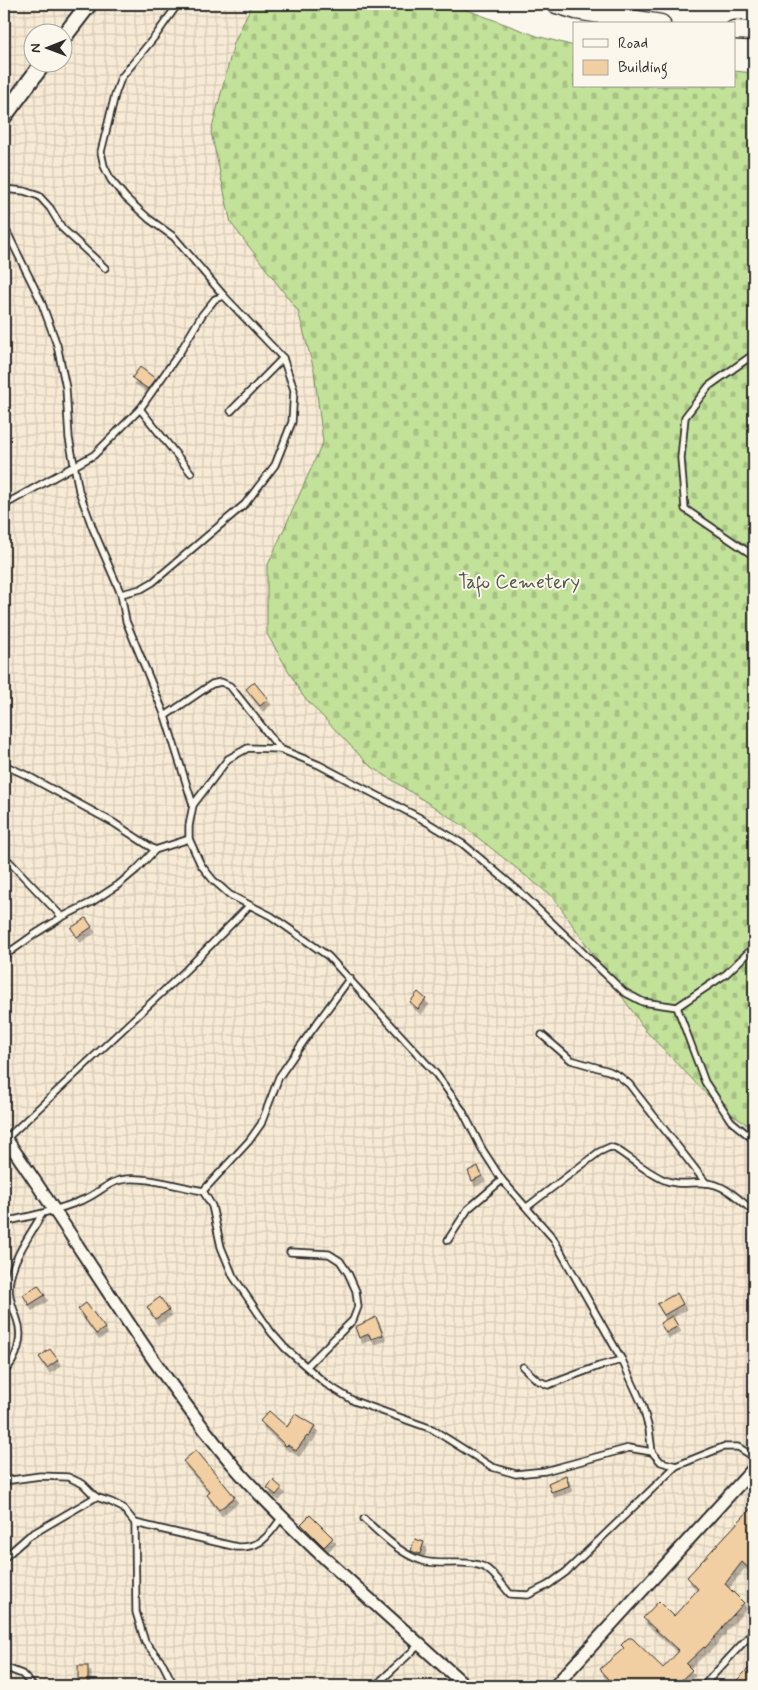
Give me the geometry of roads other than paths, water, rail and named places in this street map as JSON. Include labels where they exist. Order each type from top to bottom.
[{"type":"main road","points":[[556,4],[576,10],[649,22]]},
{"type":"main road","points":[[736,30],[754,31]]},
{"type":"street","points":[[72,26],[89,4]]},
{"type":"street","points":[[4,116],[37,72]]},
{"type":"street","points":[[5,1137],[48,1212],[192,1414],[234,1466],[282,1517],[466,1686]]},
{"type":"street","points":[[556,1686],[754,1468]]},
{"type":"lane","points":[[122,594],[141,589],[154,582],[245,504],[275,465],[292,422],[294,390],[283,358],[224,296],[174,237],[149,219],[126,198],[104,166],[102,152],[115,95],[122,78],[178,4]]},
{"type":"lane","points":[[4,190],[24,191],[40,196],[62,228],[105,268]]},
{"type":"lane","points":[[4,230],[41,301],[56,345],[66,388],[69,438],[79,491],[93,529],[122,594],[126,621],[165,716],[193,805]]},
{"type":"lane","points":[[4,505],[94,455],[140,409],[180,352],[202,315],[215,299],[224,296]]},
{"type":"lane","points":[[754,354],[709,386],[685,417],[681,458],[685,509],[754,556]]},
{"type":"lane","points":[[231,411],[283,358]]},
{"type":"lane","points":[[140,409],[191,473]]},
{"type":"lane","points":[[165,716],[212,684],[221,682],[230,686],[280,749]]},
{"type":"lane","points":[[676,1466],[661,1462],[652,1452],[649,1429],[642,1404],[622,1360],[553,1238],[502,1180],[482,1149],[462,1110],[436,1074],[328,956],[271,916],[230,895],[213,880],[202,865],[189,839],[189,826],[193,805],[228,759],[248,748],[280,749],[319,765],[420,818],[463,844],[520,892],[624,992],[644,1002],[678,1007],[726,974],[754,947]]},
{"type":"lane","points":[[4,765],[114,823],[155,850]]},
{"type":"lane","points":[[4,956],[62,917],[92,902],[118,885],[137,870],[155,850],[189,839]]},
{"type":"lane","points":[[4,856],[62,917]]},
{"type":"lane","points":[[5,1137],[186,970],[249,906]]},
{"type":"lane","points":[[203,1191],[249,1141],[261,1124],[279,1078],[350,978]]},
{"type":"lane","points":[[678,1007],[705,1082],[731,1121],[754,1140]]},
{"type":"lane","points":[[542,1035],[571,1060],[620,1076],[629,1084],[706,1183]]},
{"type":"lane","points":[[527,1207],[599,1152],[610,1147],[662,1179],[674,1183],[706,1183],[727,1190],[754,1212]]},
{"type":"lane","points":[[4,1222],[48,1212],[88,1198],[104,1186],[125,1179],[146,1180],[203,1191],[212,1206],[221,1247],[233,1276],[271,1332],[285,1348],[326,1384],[354,1401],[432,1429],[492,1467],[516,1474],[545,1471],[629,1448],[652,1452]]},
{"type":"lane","points":[[448,1240],[468,1209],[502,1180]]},
{"type":"lane","points":[[4,1372],[14,1358],[20,1333],[18,1321],[8,1293],[10,1277],[17,1260],[48,1212]]},
{"type":"lane","points":[[290,1252],[329,1254],[340,1261],[356,1291],[358,1308],[353,1320],[307,1366]]},
{"type":"lane","points":[[523,1367],[537,1380],[548,1385],[599,1366],[622,1360]]},
{"type":"lane","points":[[364,1519],[403,1551],[422,1561],[444,1564],[466,1563],[484,1567],[496,1577],[510,1594],[528,1595],[548,1585],[566,1572],[676,1466],[723,1446],[738,1447],[754,1457]]},
{"type":"lane","points":[[4,1482],[40,1476],[68,1477],[83,1484],[96,1497],[123,1508],[135,1524],[136,1612],[145,1642],[163,1664],[174,1686]]},
{"type":"lane","points":[[4,1558],[29,1536],[96,1497]]},
{"type":"lane","points":[[135,1524],[247,1547],[258,1544],[265,1539],[282,1517]]},
{"type":"lane","points":[[703,1686],[754,1631]]},
{"type":"lane","points":[[375,1686],[420,1644]]},
{"type":"lane","points":[[4,1667],[22,1674],[34,1686]]},
{"type":"park label","name":"Tafo Cemetery","points":[[519,581]]}]
